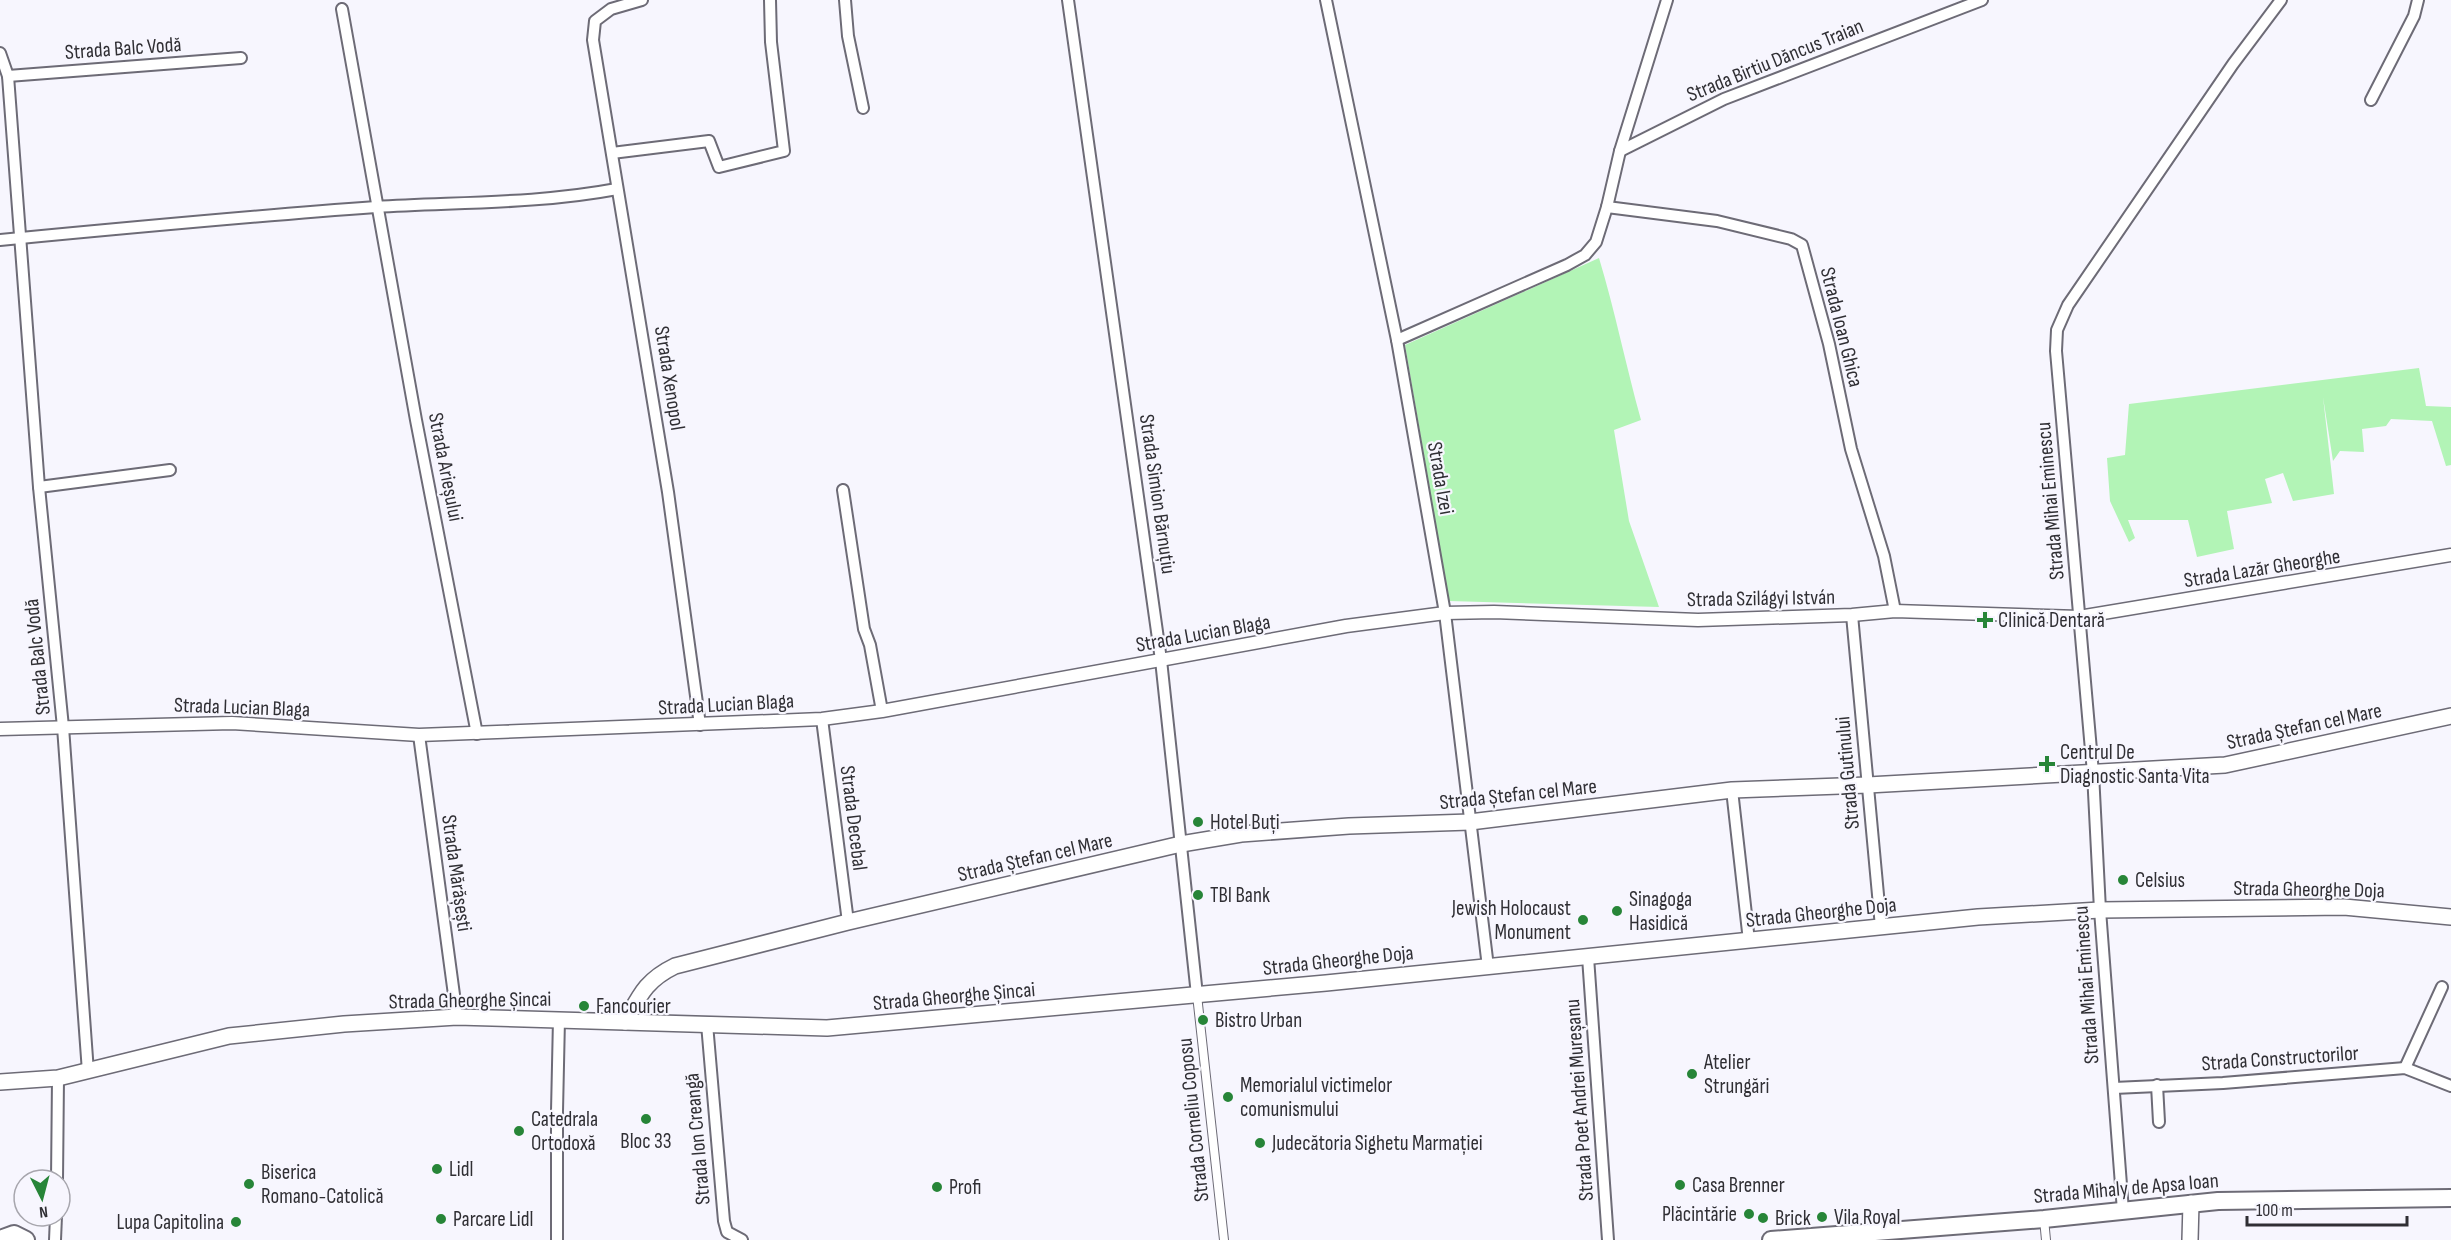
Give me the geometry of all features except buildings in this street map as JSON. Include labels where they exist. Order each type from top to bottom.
[{"type":"main road","name":"Strada Ștefan cel Mare","points":[[625,1022],[647,985],[657,974],[675,966],[848,922],[1181,844],[1262,833],[1349,826],[1470,822],[1731,790],[1868,785],[2225,765],[2451,716]]},
{"type":"main road","name":"Strada Gheorghe Doja","points":[[1197,995],[1978,917],[2100,910],[2344,907],[2451,917]]},
{"type":"main road","name":"Strada Gheorghe Șincai","points":[[0,1082],[58,1078],[88,1072],[229,1036],[344,1024],[457,1017],[827,1028],[1197,995]]},
{"type":"main road","name":"Strada Mihaly de Apsa Ioan","points":[[1771,1240],[2044,1219],[2191,1203],[2303,1198],[2451,1198]]},
{"type":"main road","points":[[2190,1240],[2191,1203]]},
{"type":"main road","points":[[3,1234],[20,1236],[26,1240]]},
{"type":"street","name":"Strada Xenopol","points":[[642,0],[611,9],[595,21],[594,40],[665,468],[700,725]]},
{"type":"street","points":[[612,153],[709,141],[719,167],[784,151],[771,42],[770,0]]},
{"type":"street","points":[[845,0],[848,36],[863,108]]},
{"type":"street","name":"Strada Simion Bărnuțiu","points":[[1068,0],[1161,660],[1197,995]]},
{"type":"street","name":"Strada Izei","points":[[1326,0],[1397,340],[1445,613],[1488,967]]},
{"type":"street","points":[[1397,340],[1524,285],[1585,255],[1596,242],[1620,151],[1667,0]]},
{"type":"street","name":"Strada Birtiu Dăncus Traian","points":[[1620,151],[1716,102],[1982,0]]},
{"type":"street","name":"Strada Mihai Eminescu","points":[[2123,1210],[2100,910],[2093,773],[2055,351],[2057,330],[2074,296],[2233,64],[2281,0]]},
{"type":"street","points":[[2371,100],[2414,16],[2418,0]]},
{"type":"street","name":"Strada Arieșului","points":[[342,9],[416,420],[477,734]]},
{"type":"street","name":"Strada Balc Vodă","points":[[0,53],[8,76],[39,487],[63,727],[88,1072]]},
{"type":"street","name":"Strada Balc Vodă","points":[[8,76],[241,58]]},
{"type":"street","points":[[0,240],[379,207],[585,195],[617,189]]},
{"type":"street","name":"Strada Ioan Ghica","points":[[1607,207],[1717,220],[1791,239],[1802,245],[1829,344],[1851,449],[1884,556],[1895,610]]},
{"type":"street","points":[[39,487],[170,470]]},
{"type":"street","points":[[843,490],[864,628],[870,645],[882,711]]},
{"type":"street","name":"Strada Lazăr Gheorghe","points":[[2079,617],[2451,555]]},
{"type":"street","name":"Strada Szilágyi István","points":[[1445,613],[1494,612],[1698,620],[1852,615],[1895,610],[2079,617]]},
{"type":"street","name":"Strada Lucian Blaga","points":[[0,729],[232,723],[419,735],[822,719],[882,711],[1346,626],[1445,613]]},
{"type":"street","name":"Strada Gutinului","points":[[1852,615],[1881,927]]},
{"type":"street","name":"Strada Decebal","points":[[822,719],[848,922]]},
{"type":"street","name":"Strada Mărășești","points":[[419,735],[457,1017]]},
{"type":"street","points":[[1731,790],[1749,941]]},
{"type":"street","name":"Strada Poet Andrei Mureșanu","points":[[1588,957],[1608,1240]]},
{"type":"street","points":[[2405,1068],[2442,987]]},
{"type":"street","name":"Strada Corneliu Coposu","points":[[1197,995],[1224,1240]]},
{"type":"street","points":[[557,1240],[556,1111],[560,1019]]},
{"type":"street","name":"Strada Ion Creangă","points":[[706,1024],[724,1221],[727,1232],[742,1240]]},
{"type":"street","name":"Strada Constructorilor","points":[[2114,1088],[2223,1083],[2405,1068],[2451,1086]]},
{"type":"street","points":[[57,1168],[58,1078]]},
{"type":"street","points":[[2157,1085],[2160,1122]]},
{"type":"street","points":[[2044,1219],[2046,1240]]},
{"type":"green space","points":[[1599,258],[1641,420],[1614,430],[1629,521],[1659,607],[1449,601],[1405,345]]},
{"type":"green space","points":[[2419,368],[2426,406],[2451,407],[2451,465],[2446,466],[2432,421],[2391,419],[2386,426],[2362,429],[2364,452],[2340,451],[2333,461],[2323,397],[2334,494],[2293,501],[2283,473],[2265,479],[2272,503],[2227,511],[2234,549],[2197,557],[2188,520],[2128,520],[2135,538],[2129,542],[2110,501],[2107,458],[2125,455],[2129,404]]},
{"type":"place","name":"Clinică Dentară","points":[[1985,620]]},
{"type":"place","name":"Centrul De Diagnostic Santa Vita","points":[[2047,764]]},
{"type":"place","name":"Hotel Buți","points":[[1198,822]]},
{"type":"place","name":"Celsius","points":[[2123,880]]},
{"type":"place","name":"TBI Bank","points":[[1198,895]]},
{"type":"place","name":"Sinagoga Hasidică","points":[[1617,911]]},
{"type":"place","name":"Jewish Holocaust Monument","points":[[1583,920]]},
{"type":"place","name":"Fancourier","points":[[584,1006]]},
{"type":"place","name":"Bistro Urban","points":[[1203,1020]]},
{"type":"place","name":"Atelier Strungări","points":[[1692,1074]]},
{"type":"place","name":"Memorialul victimelor comunismului","points":[[1228,1097]]},
{"type":"place","name":"Bloc 33","points":[[646,1119]]},
{"type":"place","name":"Catedrala Ortodoxă","points":[[519,1131]]},
{"type":"place","name":"Judecătoria Sighetu Marmației","points":[[1260,1143]]},
{"type":"place","name":"Lidl","points":[[437,1169]]},
{"type":"place","name":"Biserica Romano-Catolică","points":[[249,1184]]},
{"type":"place","name":"Casa Brenner","points":[[1680,1185]]},
{"type":"place","name":"Profi","points":[[937,1187]]},
{"type":"place","name":"Plăcintărie","points":[[1749,1214]]},
{"type":"place","name":"Vila Royal","points":[[1822,1217]]},
{"type":"place","name":"Brick","points":[[1763,1218]]},
{"type":"place","name":"Parcare Lidl","points":[[441,1219]]},
{"type":"place","name":"Lupa Capitolina","points":[[236,1222]]}]
